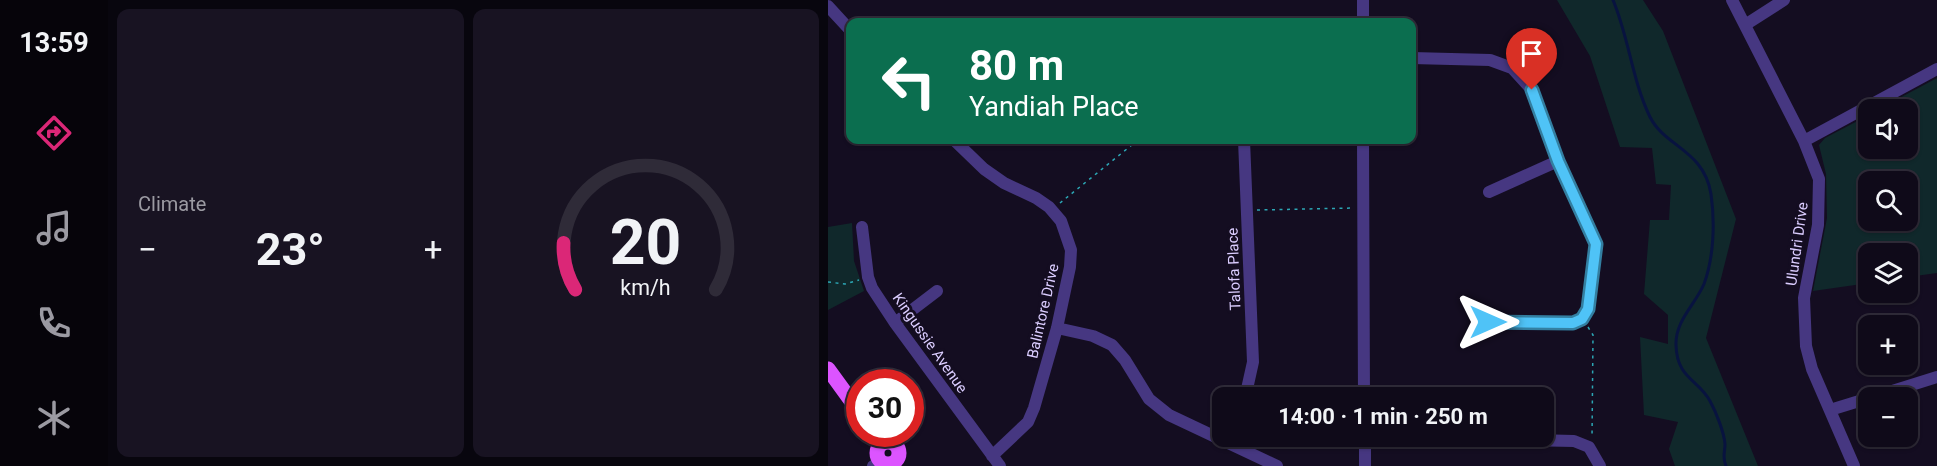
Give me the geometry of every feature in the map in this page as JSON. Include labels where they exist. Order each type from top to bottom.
[{"type":"main road","points":[[828,369],[846,394]]},
{"type":"main road","points":[[887,464],[899,455],[896,447]]},
{"type":"street","points":[[1363,0],[1363,18]]},
{"type":"street","name":"Ulundri Drive","points":[[1732,0],[1804,141],[1819,179],[1818,225],[1804,298],[1803,323],[1812,369],[1854,466]]},
{"type":"street","points":[[1745,25],[1784,0]]},
{"type":"street","points":[[828,6],[846,26]]},
{"type":"street","points":[[1416,58],[1490,60],[1512,68],[1532,90],[1558,161],[1596,244],[1588,309],[1582,319],[1573,323],[1488,322]]},
{"type":"street","points":[[1804,141],[1937,69]]},
{"type":"street","name":"Balintore Drive","points":[[958,144],[984,169],[1004,183],[1036,198],[1052,210],[1064,228],[1071,250],[1070,267],[1057,328],[1035,408],[1028,422],[996,461]]},
{"type":"street","name":"Talofa Place","points":[[1244,144],[1253,362],[1247,387]]},
{"type":"street","points":[[1364,144],[1364,387]]},
{"type":"street","points":[[1489,192],[1558,161]]},
{"type":"street","name":"Kingussie Avenue","points":[[862,227],[868,277],[872,288],[996,461]]},
{"type":"street","points":[[895,323],[937,291]]},
{"type":"street","points":[[1057,328],[1093,336],[1112,345],[1125,360],[1149,399],[1169,415],[1212,432]]},
{"type":"street","points":[[1905,387],[1937,377]]},
{"type":"street","points":[[1830,410],[1858,401]]},
{"type":"street","points":[[1554,441],[1574,441],[1589,447],[1600,466]]},
{"type":"street","points":[[1242,447],[1272,465]]},
{"type":"street","points":[[1365,447],[1365,466]]},
{"type":"path","points":[[1052,210],[1133,144]]},
{"type":"path","points":[[1247,210],[1364,208]]},
{"type":"path","points":[[828,282],[845,284],[868,277]]},
{"type":"path","points":[[1582,319],[1593,335],[1592,437],[1589,447]]},
{"type":"green space","points":[[1557,0],[1643,0],[1663,31],[1736,219],[1706,338],[1758,466],[1675,466],[1669,449],[1678,422],[1644,415],[1640,337],[1668,344],[1668,315],[1644,294],[1650,220],[1669,220],[1671,185],[1656,184],[1652,148],[1620,147],[1590,56]]},
{"type":"green space","points":[[1937,78],[1937,273],[1918,276],[1918,243],[1858,243],[1858,285],[1813,291],[1827,218],[1826,174],[1819,145],[1825,138],[1858,121],[1858,159],[1918,159],[1918,99],[1898,99]]},
{"type":"green space","points":[[852,223],[854,261],[864,291],[828,310],[828,227]]},
{"type":"waterway","points":[[1613,0],[1650,117],[1665,136],[1693,158],[1701,168],[1711,194],[1713,239],[1710,262],[1704,284],[1679,328],[1676,345],[1677,356],[1684,372],[1705,394],[1717,416],[1725,444],[1726,466]]},
{"type":"route","points":[[1488,322],[1573,323],[1582,319],[1588,309],[1596,244],[1558,161],[1532,90]]}]
